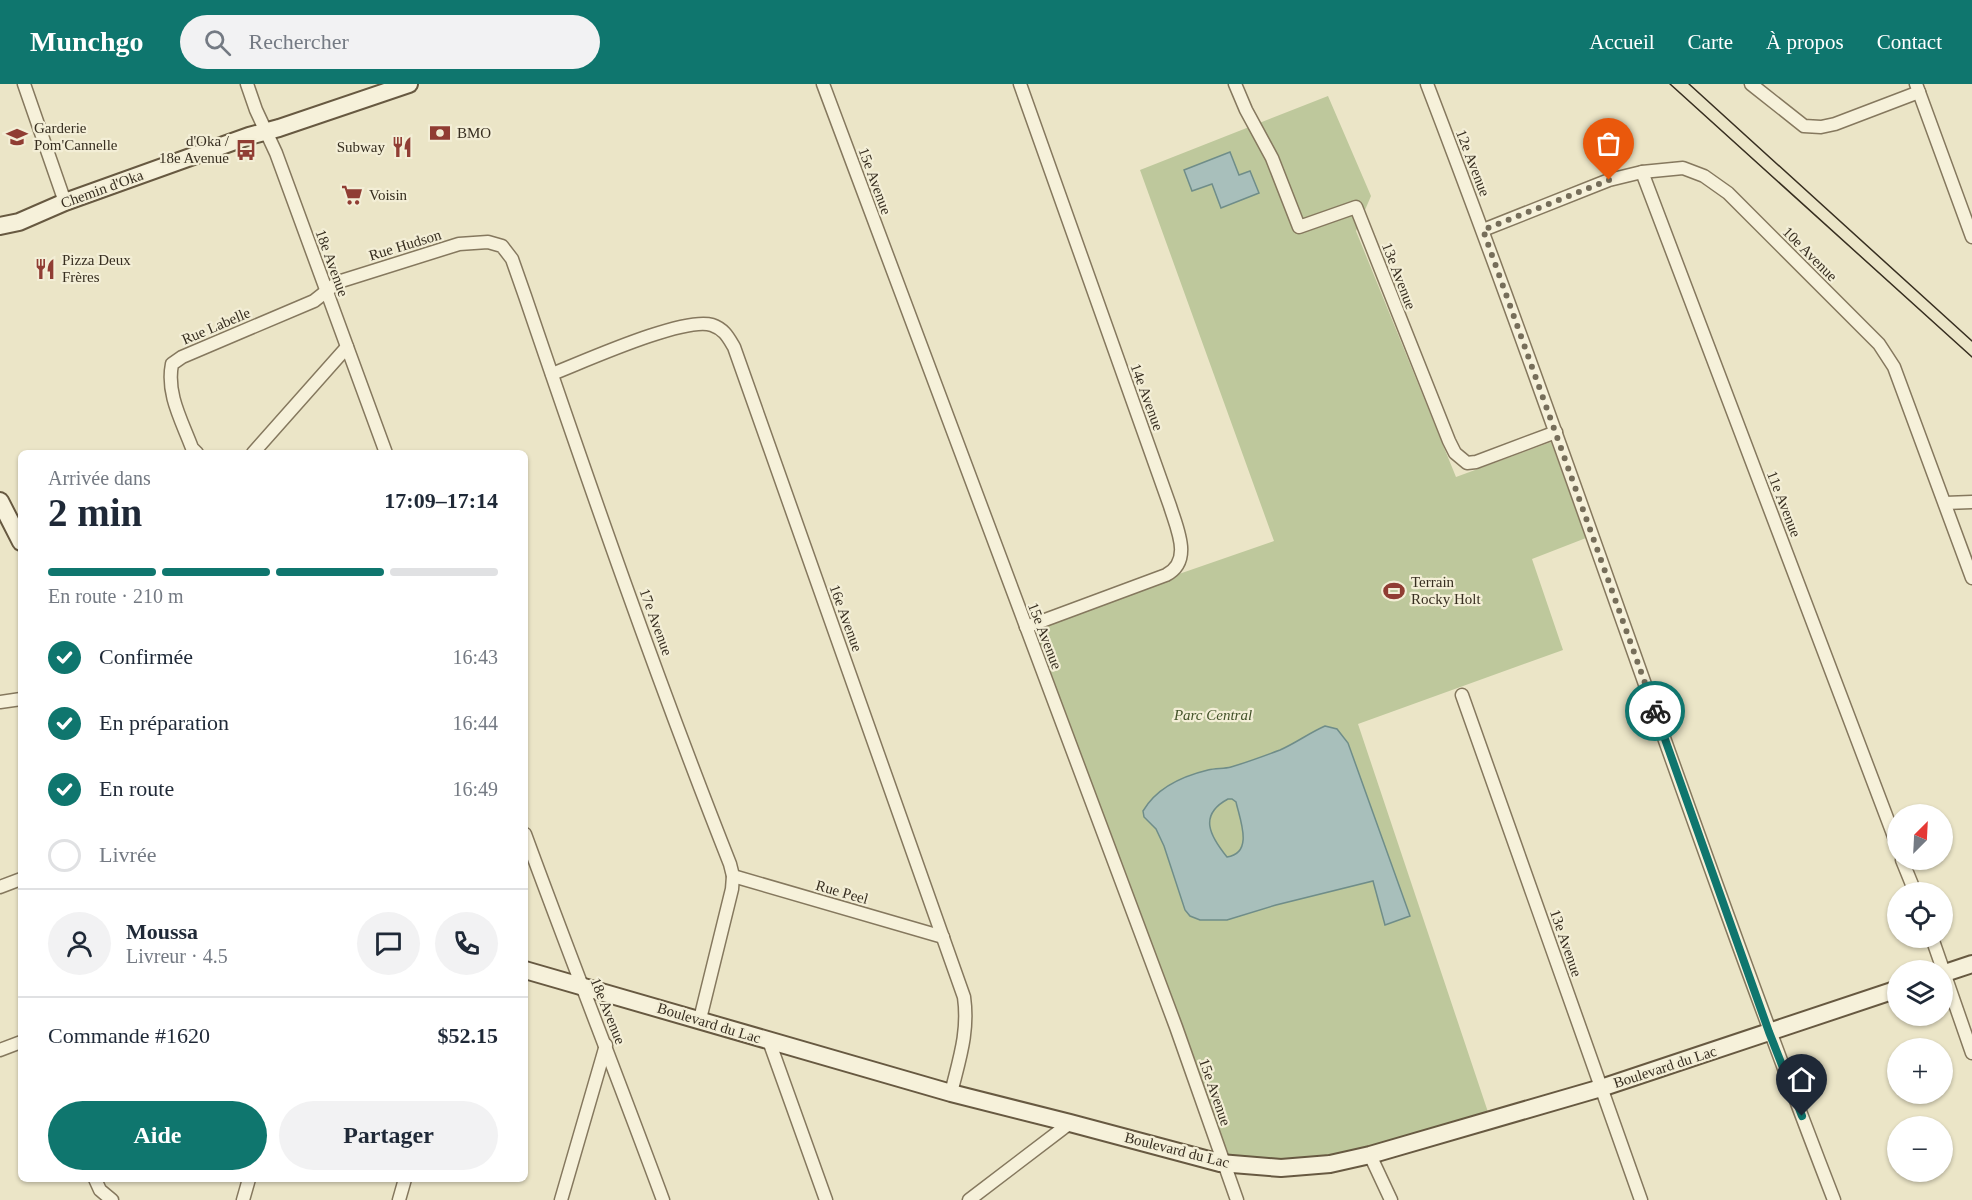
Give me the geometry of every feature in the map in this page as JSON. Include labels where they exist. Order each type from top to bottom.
[{"type":"street","points":[[24,84],[65,202]]},
{"type":"street","name":"18e Avenue","points":[[247,84],[385,450]]},
{"type":"street","name":"Chemin d'Oka","points":[[0,226],[25,219],[65,202],[266,131],[409,84]]},
{"type":"street","name":"15e Avenue","points":[[823,84],[1176,1027],[1238,1200]]},
{"type":"street","name":"14e Avenue","points":[[1020,84],[1170,506],[1182,552],[1179,565],[1166,575],[1026,627]]},
{"type":"street","name":"13e Avenue","points":[[1235,84],[1246,110],[1264,139],[1299,227],[1356,207],[1414,356],[1449,441],[1458,457],[1467,463],[1476,462],[1556,432]]},
{"type":"street","name":"12e Avenue","points":[[1427,84],[1556,432],[1769,1032],[1834,1200]]},
{"type":"street","points":[[1752,84],[1804,126],[1821,127],[1835,124],[1917,88],[1972,237]]},
{"type":"street","name":"10e Avenue","points":[[1483,230],[1609,180],[1642,172],[1683,168],[1704,176],[1728,194],[1879,344],[1894,367],[1972,578]]},
{"type":"street","name":"11e Avenue","points":[[1642,172],[1887,818]]},
{"type":"street","name":"Rue Hudson","points":[[325,292],[338,282],[459,244],[498,243]]},
{"type":"street","name":"17e Avenue","points":[[498,243],[512,259],[703,796],[730,864],[733,876],[732,889],[700,1019]]},
{"type":"street","name":"Rue Labelle","points":[[194,450],[170,392],[172,364],[182,357],[314,301],[325,292]]},
{"type":"street","name":"16e Avenue","points":[[552,374],[670,329],[700,323],[713,325],[724,331],[734,348],[964,997],[965,1036],[951,1093]]},
{"type":"street","points":[[256,450],[347,347]]},
{"type":"street","points":[[0,501],[18,536]]},
{"type":"street","points":[[1945,504],[1972,502]]},
{"type":"street","name":"13e Avenue","points":[[1462,695],[1641,1200]]},
{"type":"street","points":[[0,702],[18,699]]},
{"type":"street","name":"18e Avenue","points":[[528,842],[580,986],[606,1045],[663,1200]]},
{"type":"street","name":"Rue Peel","points":[[733,876],[943,937]]},
{"type":"street","points":[[0,887],[18,880]]},
{"type":"street","points":[[1953,970],[1972,964]]},
{"type":"street","name":"Boulevard du Lac","points":[[528,971],[951,1093],[1225,1163],[1281,1168],[1330,1164],[1370,1155],[1601,1088],[1887,993]]},
{"type":"street","points":[[1953,999],[1972,1053]]},
{"type":"street","points":[[769,1041],[826,1200]]},
{"type":"street","points":[[0,1050],[18,1043]]},
{"type":"street","points":[[561,1200],[606,1045]]},
{"type":"street","points":[[971,1199],[1070,1123]]},
{"type":"street","points":[[1370,1155],[1391,1200]]},
{"type":"street","points":[[96,1182],[100,1190],[112,1200]]},
{"type":"street","points":[[243,1200],[248,1182]]},
{"type":"street","points":[[399,1200],[404,1182]]},
{"type":"green space","name":"Parc Central","points":[[1328,96],[1371,196],[1356,231],[1456,477],[1551,442],[1586,538],[1532,559],[1563,650],[1358,724],[1491,1121],[1330,1164],[1228,1168],[1026,627],[1274,541],[1140,170]]},
{"type":"water","points":[[1230,152],[1239,175],[1250,171],[1259,193],[1221,208],[1212,184],[1192,191],[1184,170]]},
{"type":"water","points":[[1325,726],[1337,729],[1348,743],[1410,916],[1385,925],[1373,881],[1276,905],[1227,920],[1200,920],[1190,916],[1185,910],[1164,846],[1156,829],[1144,817],[1143,811],[1156,795],[1180,779],[1262,757]],"holes":[[[1232,799],[1236,802],[1243,843],[1235,854],[1227,857],[1212,834],[1210,819],[1219,805]]]},
{"type":"tram line","points":[[1670,84],[1972,357]]},
{"type":"tram line","points":[[1689,84],[1972,341]]},
{"type":"way so far","points":[[1609,180],[1483,230],[1655,711]]},
{"type":"place","name":"BMO","points":[[440,133]]},
{"type":"place","name":"Garderie Pom'Cannelle","points":[[17,137]]},
{"type":"place","name":"Subway","points":[[402,147]]},
{"type":"place","name":"d'Oka / 18e Avenue","points":[[246,150]]},
{"type":"place","name":"Voisin","points":[[352,195]]},
{"type":"place","name":"Pizza Deux Frères","points":[[45,269]]},
{"type":"place","name":"Terrain Rocky Holt","points":[[1394,591]]},
{"type":"route","points":[[1655,711],[1769,1032],[1802,1116]]}]
